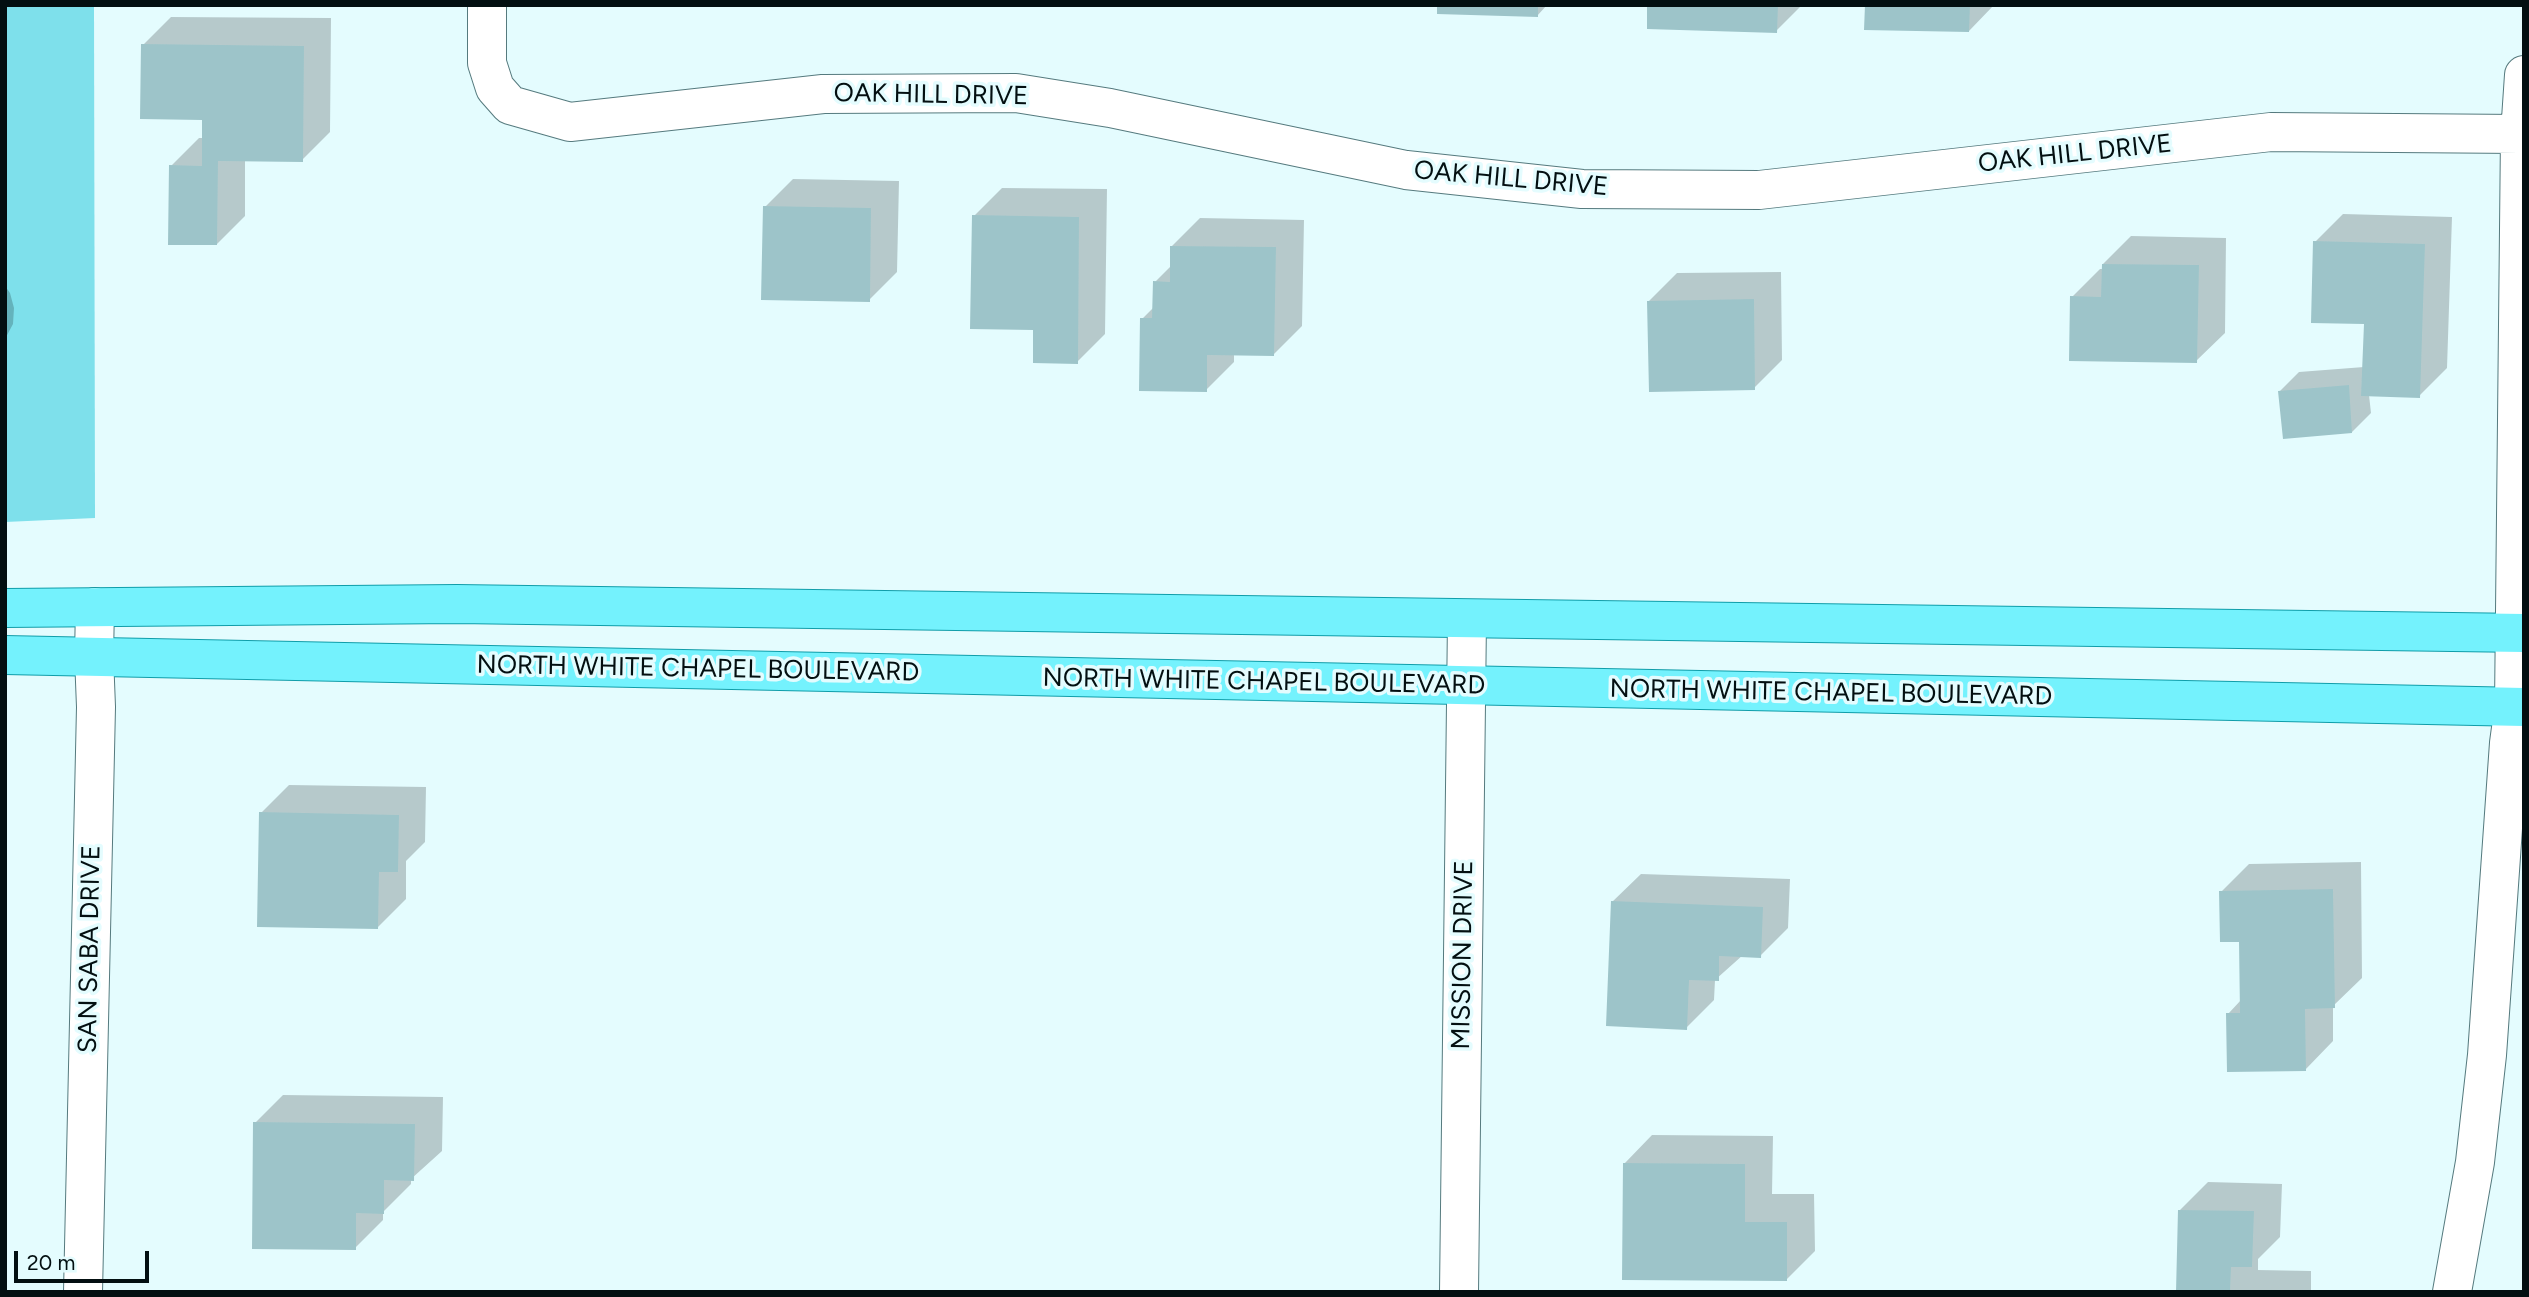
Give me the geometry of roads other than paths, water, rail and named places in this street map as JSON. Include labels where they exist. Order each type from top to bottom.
[{"type":"main road","points":[[5,608],[457,604],[2519,633]]},
{"type":"main road","name":"NORTH WHITE CHAPEL BOULEVARD","points":[[5,655],[2519,706]]},
{"type":"street","name":"OAK HILL DRIVE","points":[[487,5],[487,63],[495,88],[510,105],[570,122],[823,94],[1016,93],[1110,108],[1406,170],[1582,189],[1759,190],[2271,132],[2520,134]]},
{"type":"street","points":[[2452,1292],[2475,1162],[2487,1055],[2509,744],[2519,706],[2520,134],[2524,75]]},
{"type":"street","name":"SAN SABA DRIVE","points":[[83,1292],[95,607]]},
{"type":"street","name":"MISSION DRIVE","points":[[1459,1292],[1467,619]]}]
